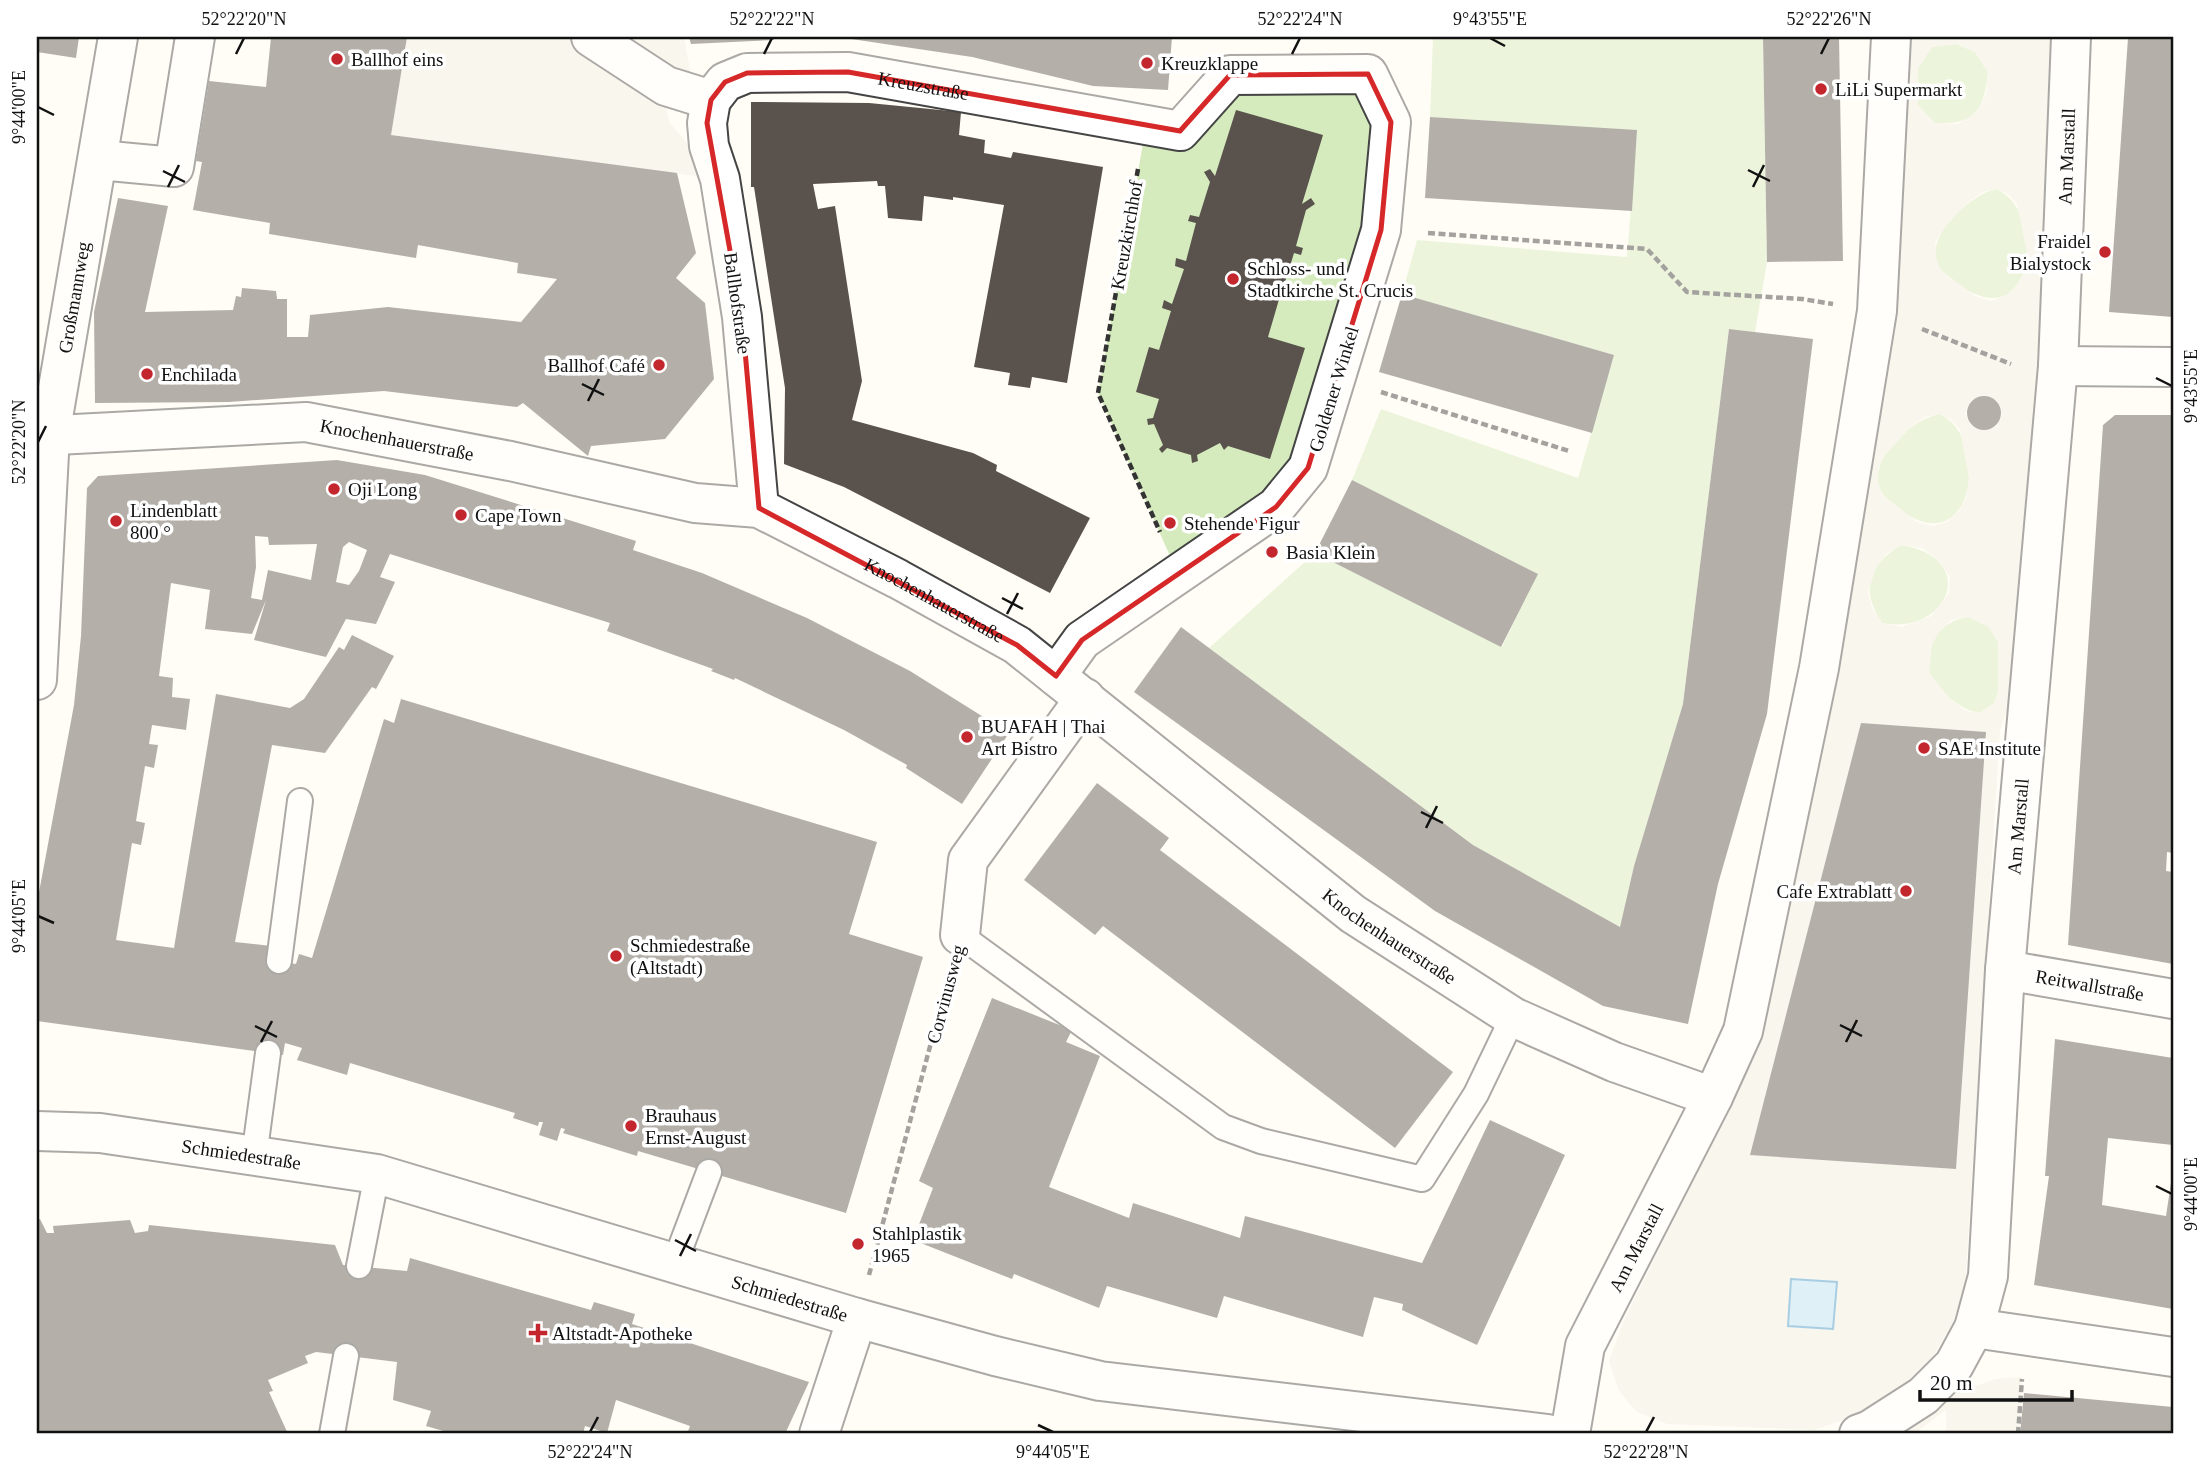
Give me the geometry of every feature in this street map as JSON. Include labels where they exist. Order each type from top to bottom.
[{"type":"street","name":"Großmannweg","points":[[37,680],[43,435],[99,160],[118,37]]},
{"type":"street","points":[[99,160],[174,167],[195,37]]},
{"type":"street","points":[[591,37],[666,86],[711,100]]},
{"type":"street","name":"Am Marstall","points":[[1570,1434],[1585,1346],[1713,1097],[1743,1031],[1816,682],[1877,311],[1891,37]]},
{"type":"street","name":"Am Marstall","points":[[1859,1434],[1871,1430],[1923,1396],[1954,1364],[1974,1328],[1988,1276],[2005,970],[2058,366],[2071,37]]},
{"type":"street","name":"Kreuzstraße","points":[[711,100],[724,82],[747,73],[848,72],[1146,127]]},
{"type":"street","name":"Goldener Winkel","points":[[1070,687],[1082,640],[1177,572],[1276,507],[1308,468],[1381,230],[1391,122],[1366,74],[1230,75],[1180,131],[1146,127]]},
{"type":"street","name":"Ballhofstraße","points":[[711,100],[707,123],[709,146],[720,179],[742,317],[759,508]]},
{"type":"street","points":[[2058,366],[2173,367]]},
{"type":"street","name":"Knochenhauerstraße","points":[[43,435],[306,422],[510,461],[695,503],[759,508],[898,579],[1005,638],[1353,914],[1513,1017],[1614,1062],[1713,1097]]},
{"type":"street","name":"Corvinusweg","points":[[960,935],[968,860],[1070,687]]},
{"type":"street","name":"Reitwallstraße","points":[[2005,970],[2173,999]]},
{"type":"street","name":"Schmiedestraße","points":[[37,1131],[100,1133],[377,1174],[858,1318],[995,1356],[1100,1381],[1523,1433]]},
{"type":"street","points":[[819,1434],[858,1318]]},
{"type":"street","points":[[1974,1328],[2173,1357]]},
{"type":"lane","points":[[279,961],[300,801]]},
{"type":"lane","points":[[960,935],[1223,1127],[1261,1141],[1422,1179],[1476,1094],[1513,1017]]},
{"type":"lane","points":[[254,1157],[268,1053]]},
{"type":"lane","points":[[675,1262],[709,1172]]},
{"type":"lane","points":[[359,1266],[377,1174]]},
{"type":"lane","points":[[332,1434],[346,1356]]},
{"type":"path","name":"Kreuzkirchhof","points":[[1146,127],[1098,393],[1177,572]]},
{"type":"path","points":[[1381,230],[1647,249],[1687,292],[1802,299],[1877,311],[2013,364],[2058,366]]},
{"type":"path","points":[[1336,378],[1569,451]]},
{"type":"path","name":"Corvinusweg","points":[[858,1318],[960,935]]},
{"type":"path","points":[[2018,1434],[2022,1377]]},
{"type":"highlighted area","points":[[848,72],[1180,131],[1230,75],[1368,74],[1391,122],[1381,230],[1308,468],[1276,507],[1082,640],[1056,676],[1017,645],[759,508],[742,317],[707,123],[711,100],[725,82],[747,73]]},
{"type":"green space","points":[[1433,37],[1763,37],[1767,262],[1755,332],[1729,329],[1683,704],[1634,866],[1620,927],[1473,845],[1209,648],[1315,553],[1502,647],[1537,574],[1352,480],[1381,409],[1578,478],[1614,355],[1402,294],[1417,240],[1627,257],[1637,131],[1430,117]]},
{"type":"green space","points":[[1956,44],[1975,52],[1988,72],[1984,97],[1975,113],[1968,118],[1935,123],[1917,105],[1918,68],[1932,47]]},
{"type":"green space","points":[[1368,74],[1391,122],[1308,468],[1177,572],[1098,393],[1146,127],[1230,75]]},
{"type":"green space","points":[[1996,189],[2013,202],[2023,222],[2027,246],[2025,269],[2015,288],[1999,297],[1976,295],[1946,275],[1937,263],[1936,250],[1939,237],[1959,211],[1984,193]]},
{"type":"green space","points":[[1939,414],[1956,427],[1966,448],[1969,472],[1966,495],[1956,513],[1940,523],[1917,520],[1888,500],[1879,488],[1878,474],[1882,461],[1901,436],[1927,418]]},
{"type":"green space","points":[[1901,545],[1926,553],[1941,564],[1948,579],[1946,594],[1938,607],[1924,618],[1905,624],[1882,623],[1871,600],[1871,579],[1881,561]]},
{"type":"green space","points":[[1968,617],[1989,627],[1998,642],[1998,693],[1994,703],[1980,713],[1964,708],[1950,699],[1929,673],[1930,652],[1936,636],[1948,624]]},
{"type":"shaded area","points":[[407,37],[684,37],[690,70],[666,86],[665,104],[670,123],[691,148],[702,177],[391,135]]},
{"type":"shaded area","points":[[1891,37],[2071,37],[2037,622],[2000,731],[1965,1288],[1953,1322],[1934,1355],[1913,1379],[1867,1412],[1814,1430],[1667,1424],[1637,1412],[1618,1389],[1609,1361],[1623,1322],[1728,1111],[1819,668]],"holes":[[[1956,44],[1975,52],[1988,72],[1986,94],[1977,112],[1958,124],[1935,123],[1918,105],[1918,68],[1932,47]],[[1996,189],[2008,194],[2017,204],[2027,253],[2024,272],[2016,286],[2005,296],[1991,301],[1975,296],[1941,270],[1936,258],[1935,243],[1944,228],[1967,203],[1983,192]],[[1985,396],[1997,402],[2002,414],[1996,427],[1983,430],[1970,425],[1965,413],[1972,399]],[[1939,414],[1950,419],[1960,429],[1969,479],[1966,498],[1959,511],[1947,522],[1933,526],[1917,522],[1883,495],[1878,483],[1878,468],[1886,454],[1909,429],[1925,417]],[[1901,545],[1922,548],[1939,561],[1950,577],[1949,593],[1931,616],[1901,627],[1882,623],[1872,608],[1868,592],[1876,568],[1886,554]],[[1968,617],[1989,627],[1998,642],[1998,692],[1994,703],[1980,713],[1966,711],[1952,701],[1929,673],[1932,645],[1940,630],[1951,620]],[[1861,724],[1986,732],[1956,1169],[1750,1154]]]},
{"type":"shaded area","points":[[2022,1377],[2020,1434],[1946,1434],[1946,1410],[1914,1434],[1898,1434],[1951,1395],[1995,1379]]},
{"type":"water","points":[[1791,1279],[1837,1282],[1833,1329],[1788,1326]]},
{"type":"building","points":[[37,37],[79,37],[76,58],[37,52]]},
{"type":"building","points":[[271,37],[407,37],[391,135],[677,173],[696,253],[676,278],[705,303],[714,379],[665,439],[591,446],[588,456],[523,403],[517,407],[384,391],[229,402],[95,403],[94,312],[118,198],[168,206],[145,312],[233,310],[236,296],[241,297],[242,288],[276,291],[277,299],[287,299],[287,337],[308,337],[310,315],[388,307],[521,322],[557,279],[517,273],[518,263],[418,245],[416,258],[269,234],[270,223],[193,210],[202,162],[196,161],[209,81],[266,87]]},
{"type":"building","points":[[689,37],[774,37],[774,40],[691,44]]},
{"type":"building","points":[[838,37],[1172,37],[1168,90],[1093,86],[972,57]]},
{"type":"building","points":[[1763,37],[1839,37],[1843,261],[1767,262]]},
{"type":"building","points":[[2173,37],[2173,317],[2109,312],[2128,38]]},
{"type":"building","points":[[751,102],[869,103],[961,112],[959,135],[985,140],[984,153],[1011,158],[1013,152],[1103,167],[1067,383],[1032,377],[1030,388],[1008,385],[1010,373],[974,367],[1004,205],[953,197],[953,200],[924,196],[922,221],[888,218],[885,186],[878,186],[877,181],[813,184],[818,209],[835,206],[862,381],[852,420],[973,453],[997,465],[996,471],[1090,518],[1050,593],[844,487],[784,464],[785,388],[754,187],[751,187]]},
{"type":"building","name":"Schloss- und Stadtkirche St. Crucis","points":[[1236,110],[1323,135],[1302,204],[1311,198],[1315,204],[1306,210],[1296,246],[1303,248],[1301,255],[1294,253],[1283,289],[1291,291],[1288,299],[1280,296],[1268,337],[1305,348],[1270,459],[1228,446],[1224,450],[1220,443],[1197,455],[1198,461],[1192,463],[1191,455],[1167,448],[1162,453],[1159,449],[1163,445],[1154,424],[1148,425],[1147,419],[1153,418],[1159,399],[1136,392],[1149,347],[1159,350],[1171,311],[1162,308],[1164,300],[1172,304],[1184,269],[1175,266],[1176,258],[1186,261],[1196,223],[1188,221],[1190,215],[1199,217],[1210,182],[1204,172],[1210,169],[1215,176]]},
{"type":"building","points":[[1430,117],[1637,130],[1632,211],[1425,198]]},
{"type":"building","points":[[1402,294],[1614,355],[1592,433],[1379,372]]},
{"type":"building","points":[[1729,329],[1813,339],[1767,714],[1718,884],[1688,1024],[1603,1006],[1435,911],[1134,692],[1181,627],[1473,845],[1620,927],[1634,866],[1683,704]]},
{"type":"building","points":[[1984,396],[1996,401],[2001,413],[1996,425],[1984,430],[1972,425],[1967,413],[1972,401]]},
{"type":"building","points":[[2115,415],[2173,415],[2173,853],[2167,852],[2166,871],[2173,872],[2173,964],[2068,945],[2103,425]]},
{"type":"building","points":[[337,460],[425,475],[636,541],[633,550],[702,573],[807,618],[910,671],[1009,733],[962,804],[906,768],[907,765],[844,730],[735,678],[734,680],[711,671],[713,669],[607,631],[610,623],[390,554],[380,577],[395,582],[376,624],[346,619],[326,657],[254,640],[266,600],[252,634],[205,629],[210,590],[171,583],[159,676],[173,678],[172,697],[190,699],[186,730],[152,725],[149,744],[158,745],[154,768],[145,766],[136,821],[145,823],[141,845],[132,843],[116,940],[174,948],[216,694],[290,708],[304,699],[339,647],[344,650],[352,635],[394,656],[376,689],[372,687],[325,753],[272,745],[235,942],[271,946],[269,960],[296,964],[299,954],[312,958],[384,719],[394,723],[401,699],[877,842],[849,934],[923,957],[846,1213],[638,1151],[637,1156],[563,1133],[565,1129],[561,1128],[557,1141],[539,1135],[543,1122],[539,1122],[538,1126],[513,1118],[515,1113],[350,1063],[347,1075],[297,1060],[302,1048],[285,1043],[283,1055],[37,1021],[37,903],[74,705],[81,636],[87,488],[98,476]],"holes":[[[255,536],[268,537],[269,545],[317,544],[311,580],[268,570],[262,600],[251,598],[256,567]],[[349,542],[367,550],[359,571],[349,585],[336,582],[343,547]]]},
{"type":"building","points":[[1352,480],[1538,574],[1501,647],[1315,553]]},
{"type":"building","points":[[1861,723],[1986,732],[1956,1169],[1750,1155]]},
{"type":"building","points":[[1097,783],[1169,838],[1160,850],[1453,1072],[1395,1148],[1103,926],[1095,935],[1024,880]]},
{"type":"building","points":[[992,998],[1072,1030],[1066,1042],[1100,1056],[1049,1187],[1129,1218],[1133,1203],[1240,1238],[1245,1216],[1422,1263],[1490,1120],[1565,1155],[1477,1345],[1402,1310],[1403,1304],[1374,1297],[1363,1337],[1224,1296],[1217,1318],[1107,1286],[1099,1308],[1014,1274],[1012,1279],[913,1240],[933,1188],[919,1181]]},
{"type":"building","points":[[2055,1039],[2173,1058],[2173,1145],[2108,1138],[2102,1205],[2166,1216],[2173,1169],[2173,1309],[2034,1285],[2049,1176],[2045,1176]]},
{"type":"building","points":[[40,1219],[47,1233],[54,1233],[53,1226],[130,1220],[135,1233],[148,1231],[149,1225],[335,1245],[343,1265],[407,1271],[410,1258],[591,1310],[594,1302],[635,1314],[632,1324],[809,1382],[785,1434],[687,1434],[690,1426],[616,1400],[607,1433],[585,1426],[583,1434],[454,1434],[426,1426],[431,1411],[393,1400],[397,1362],[316,1352],[305,1356],[308,1363],[268,1380],[273,1391],[269,1392],[288,1434],[37,1434],[37,1220]]},
{"type":"building","points":[[2024,1393],[2173,1407],[2173,1434],[2020,1434]]},
{"type":"place","name":"Ballhof eins","points":[[337,59]]},
{"type":"place","name":"Kreuzklappe","points":[[1147,63]]},
{"type":"place","name":"LiLi Supermarkt","points":[[1821,89]]},
{"type":"place","name":"Fraidel Bialystock","points":[[2105,252]]},
{"type":"place","name":"Schloss- und Stadtkirche St. Crucis","points":[[1233,279]]},
{"type":"place","name":"Ballhof Café","points":[[659,365]]},
{"type":"place","name":"Enchilada","points":[[147,374]]},
{"type":"place","name":"Oji Long","points":[[334,489]]},
{"type":"place","name":"Cape Town","points":[[461,515]]},
{"type":"place","name":"Lindenblatt 800 °","points":[[116,521]]},
{"type":"place","name":"Stehende Figur","points":[[1170,523]]},
{"type":"place","name":"Basia Klein","points":[[1272,552]]},
{"type":"place","name":"BUAFAH | Thai Art Bistro","points":[[967,737]]},
{"type":"place","name":"SAE Institute","points":[[1924,748]]},
{"type":"place","name":"Cafe Extrablatt","points":[[1906,891]]},
{"type":"place","name":"Schmiedestraße (Altstadt)","points":[[616,956]]},
{"type":"place","name":"Brauhaus Ernst-August","points":[[631,1126]]},
{"type":"place","name":"Stahlplastik 1965","points":[[858,1244]]},
{"type":"place","name":"Altstadt-Apotheke","points":[[538,1333]]}]
